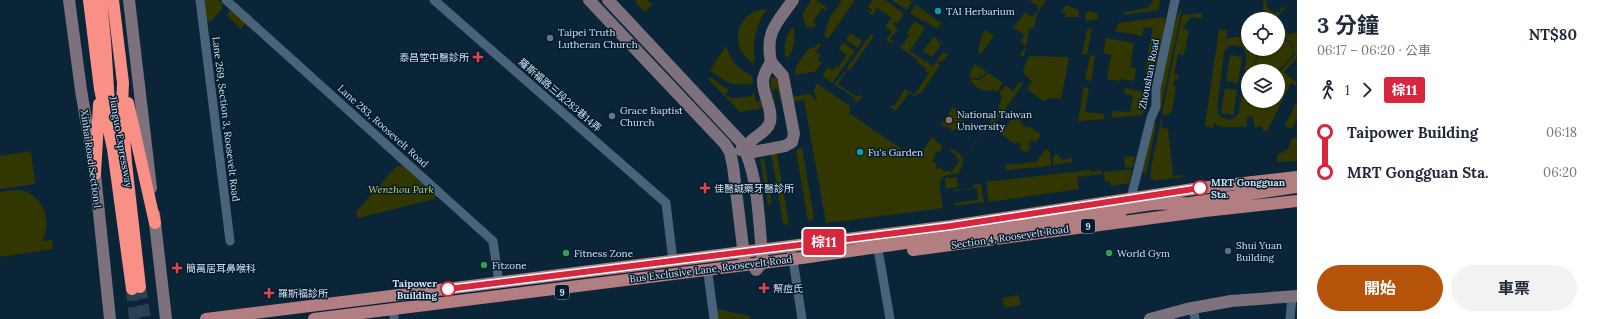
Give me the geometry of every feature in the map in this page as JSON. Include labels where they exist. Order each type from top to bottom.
[{"type":"highway","name":"Jianguo Expressway","points":[[89,0],[100,89],[136,288],[122,106],[123,83],[113,0]]},
{"type":"highway","points":[[100,0],[105,41],[126,163]]},
{"type":"highway","points":[[105,41],[112,149]]},
{"type":"highway","points":[[123,83],[155,223]]},
{"type":"highway","points":[[95,174],[100,89]]},
{"type":"main road","name":"Xinhai Road Section 1","points":[[69,0],[81,90],[95,174],[110,319]]},
{"type":"main road","points":[[129,0],[166,319]]},
{"type":"main road","points":[[589,0],[725,144],[730,152],[754,260]]},
{"type":"main road","points":[[608,0],[737,135],[745,149],[752,165],[754,176],[754,260]]},
{"type":"main road","points":[[745,149],[748,142],[765,130],[769,124],[770,117],[763,80],[770,62],[768,49],[770,35],[793,0]]},
{"type":"main road","points":[[730,152],[745,149],[753,152],[785,146],[792,142],[794,134],[783,76],[770,62]]},
{"type":"main road","name":"Section 4, Roosevelt Road","points":[[792,255],[951,226],[1131,198],[1200,188],[1297,177]]},
{"type":"main road","name":"Bus Exclusive Lane, Roosevelt Road","points":[[792,255],[968,227],[990,227],[1153,204],[1190,203],[1297,187]]},
{"type":"main road","name":"Bus Exclusive Lane, Roosevelt Road","points":[[314,319],[1153,208],[1190,207],[1297,192]]},
{"type":"main road","name":"Section 4, Roosevelt Road","points":[[792,255],[879,255],[1138,219],[1297,201]]},
{"type":"main road","name":"9","points":[[206,319],[673,261],[754,260],[792,255]]},
{"type":"main road","name":"9","points":[[368,319],[394,317],[452,306],[708,274],[754,260]]},
{"type":"main road","name":"Bus Exclusive Lane, Roosevelt Road","points":[[272,319],[754,260]]},
{"type":"main road","points":[[1150,319],[1194,313],[1231,301],[1294,296]]},
{"type":"street","name":"Lane 269, Section 3, Roosevelt Road","points":[[200,0],[230,241]]},
{"type":"street","name":"Lane 283, Roosevelt Road","points":[[226,0],[493,241],[498,283]]},
{"type":"street","name":"羅斯福路三段283巷14弄","points":[[434,0],[495,52],[666,204],[673,261]]},
{"type":"street","name":"Zhoushan Road","points":[[1131,198],[1151,118],[1156,106],[1156,89],[1175,0]]},
{"type":"street","points":[[792,255],[802,319]]},
{"type":"street","points":[[879,255],[890,319]]},
{"type":"street","points":[[708,274],[714,319]]},
{"type":"street","points":[[1290,319],[1294,296]]},
{"type":"green space","points":[[204,0],[218,0],[222,3],[222,9],[211,21],[206,21]]},
{"type":"green space","points":[[637,0],[647,0],[654,5],[650,6],[645,12],[635,2]]},
{"type":"green space","points":[[811,0],[816,0],[827,8],[828,11],[822,8],[813,22],[817,25],[811,28],[806,27],[802,15]]},
{"type":"green space","points":[[842,0],[855,0],[828,39],[824,36],[830,17]]},
{"type":"green space","points":[[873,0],[885,0],[904,14],[898,23],[895,22],[893,24],[898,29],[890,39],[893,41],[892,44],[886,40],[892,32],[885,27],[892,18],[877,8],[872,15],[866,11],[867,9],[870,12],[872,10],[868,7]]},
{"type":"green space","points":[[892,0],[909,0],[912,2],[907,10]]},
{"type":"green space","points":[[1029,0],[1046,0],[1037,13],[1034,28],[1029,29],[1026,46],[1020,42],[1025,35],[1013,28],[1025,12],[1032,17],[1037,11],[1038,6]]},
{"type":"green space","points":[[1154,0],[1160,0],[1158,10],[1124,15],[1124,12],[1148,8]]},
{"type":"green space","points":[[1263,0],[1266,0],[1267,8],[1273,12],[1264,12]]},
{"type":"green space","points":[[916,5],[941,23],[938,28],[925,21],[924,22],[910,13]]},
{"type":"green space","points":[[1066,5],[1079,10],[1078,17],[1066,17],[1066,13],[1061,13]]},
{"type":"green space","points":[[1282,6],[1285,9],[1282,12],[1280,12]]},
{"type":"green space","points":[[1182,8],[1160,112],[1158,112],[1163,74],[1170,40],[1178,14]]},
{"type":"green space","points":[[767,9],[755,35],[755,64],[746,57],[741,49],[738,40],[738,31],[748,16],[756,11]]},
{"type":"green space","points":[[231,10],[246,23],[241,29],[227,15]]},
{"type":"green space","points":[[1089,11],[1098,14],[1098,19],[1085,21],[1086,13]]},
{"type":"green space","points":[[1202,13],[1202,18],[1191,17],[1183,28],[1189,31],[1184,55],[1178,54],[1174,74],[1179,75],[1178,79],[1175,79],[1173,86],[1176,86],[1172,111],[1169,114],[1164,115],[1162,113],[1182,15]]},
{"type":"green space","points":[[1163,17],[1165,18],[1162,42],[1142,115],[1111,118],[1113,111],[1130,112],[1133,96],[1124,93],[1125,88],[1143,92],[1147,70],[1145,70],[1153,28],[1144,27],[1142,36],[1115,31],[1119,23]]},
{"type":"green space","points":[[915,21],[925,28],[910,51],[926,62],[928,61],[928,63],[933,66],[943,52],[948,55],[942,62],[939,61],[937,63],[940,65],[922,92],[914,96],[909,93],[896,111],[890,107],[892,105],[894,106],[905,89],[914,95],[929,73],[925,71],[927,69],[916,61],[917,59],[899,47],[901,47],[909,35],[907,33]]},
{"type":"green space","points":[[793,27],[794,44],[789,56],[786,59],[785,42]]},
{"type":"green space","points":[[1092,27],[1087,55],[1082,54],[1087,30]]},
{"type":"green space","points":[[1219,29],[1227,30],[1226,39],[1241,37],[1241,47],[1234,45],[1228,47],[1224,52],[1217,108],[1219,115],[1227,119],[1234,118],[1239,113],[1241,99],[1241,108],[1249,108],[1246,127],[1226,127],[1214,123],[1213,128],[1205,126]]},
{"type":"green space","points":[[985,30],[994,35],[981,54],[978,52],[980,41]]},
{"type":"green space","points":[[1285,30],[1290,35],[1295,32],[1297,34],[1297,58],[1285,71],[1285,66],[1295,55],[1291,43],[1285,37]]},
{"type":"green space","points":[[850,33],[862,41],[858,48],[846,40]]},
{"type":"green space","points":[[871,34],[874,36],[850,70],[847,68]]},
{"type":"green space","points":[[933,37],[938,40],[937,42],[940,44],[940,40],[943,42],[932,57],[923,51]]},
{"type":"green space","points":[[1106,38],[1134,43],[1130,67],[1136,68],[1134,81],[1107,79],[1111,55],[1103,53]]},
{"type":"green space","points":[[1285,39],[1290,44],[1294,54],[1285,64],[1256,64],[1257,56],[1285,56]]},
{"type":"green space","points":[[819,43],[821,45],[816,52],[821,55],[817,60],[822,63],[816,71],[796,75],[795,68],[808,49],[815,47]]},
{"type":"green space","points":[[843,43],[855,51],[832,83],[822,75],[828,67],[833,71],[836,66],[838,67],[847,55],[839,49]]},
{"type":"green space","points":[[726,46],[730,57],[736,64],[752,76],[753,85],[750,83],[732,84],[710,70]]},
{"type":"green space","points":[[1026,46],[1024,57],[1020,54]]},
{"type":"green space","points":[[1090,55],[1095,56],[1091,81],[1085,80]]},
{"type":"green space","points":[[1230,55],[1242,57],[1238,83],[1226,81]]},
{"type":"green space","points":[[1029,56],[1069,57],[1061,99],[1052,98],[1043,101],[1027,89],[1032,81],[1025,75],[1023,70]]},
{"type":"green space","points":[[1247,56],[1256,56],[1255,64],[1246,64]]},
{"type":"green space","points":[[975,64],[987,72],[979,78],[969,77]]},
{"type":"green space","points":[[845,71],[846,72],[838,84],[856,97],[859,94],[859,96],[862,97],[855,102],[855,98],[834,84]]},
{"type":"green space","points":[[989,73],[1003,83],[997,92],[995,90],[983,91],[974,85],[970,79],[979,80]]},
{"type":"green space","points":[[1285,73],[1297,83],[1297,86],[1291,83],[1285,95]]},
{"type":"green space","points":[[710,77],[729,90],[725,94],[728,96],[738,98],[752,96],[752,93],[754,92],[756,102],[764,101],[765,107],[740,112],[708,79]]},
{"type":"green space","points":[[772,77],[777,79],[783,103],[781,103],[778,90],[776,88],[773,91],[774,105],[770,80]]},
{"type":"green space","name":"Fu's Garden","points":[[1020,82],[1023,84],[993,126],[989,123],[961,164],[963,165],[958,173],[943,177],[940,190],[943,208],[826,223],[804,100],[809,99],[791,102],[790,97],[810,94],[815,100],[817,100],[813,90],[816,88],[815,84],[818,84],[850,106],[849,113],[910,155],[912,152],[919,156],[932,137],[942,146],[940,153],[937,151],[934,154],[936,155],[932,161],[937,165],[935,168],[938,169],[939,167],[946,172],[948,170],[951,173],[960,160],[950,151],[952,149],[963,156],[961,158],[963,160],[999,108],[998,107],[1002,96],[999,93],[1005,85],[1013,91]]},
{"type":"green space","points":[[1084,87],[1089,88],[1085,112],[1104,114],[1104,119],[1078,121]]},
{"type":"green space","points":[[1225,88],[1237,90],[1233,115],[1221,113]]},
{"type":"green space","points":[[1297,101],[1297,118],[1292,129],[1285,125]]},
{"type":"green space","points":[[953,107],[963,116],[961,119],[964,121],[963,123],[960,121],[956,126],[959,128],[953,131],[946,126],[944,127],[941,125]]},
{"type":"green space","points":[[1249,108],[1278,108],[1267,131],[1263,131],[1262,126],[1255,127],[1253,117],[1248,116]]},
{"type":"green space","points":[[1015,115],[1022,121],[1020,123],[1027,128],[1029,126],[1041,135],[1035,142],[1032,140],[1028,144],[1031,147],[1026,153],[1019,148],[1022,145],[1017,142],[1015,144],[1000,133]]},
{"type":"green space","points":[[1161,120],[1163,120],[1161,127],[1168,129],[1173,176],[1182,175],[1183,177],[1158,180],[1150,178]]},
{"type":"green space","points":[[1153,123],[1156,125],[1146,174],[1142,173]]},
{"type":"green space","points":[[1293,137],[1297,139],[1297,161],[1277,162],[1278,154],[1288,149]]},
{"type":"green space","points":[[802,148],[814,217],[812,220],[808,221],[796,151]]},
{"type":"green space","points":[[1046,149],[1050,152],[1051,166],[1006,170],[1005,165],[1036,162]]},
{"type":"green space","points":[[31,151],[35,184],[0,189],[0,156]]},
{"type":"green space","points":[[771,154],[777,154],[789,224],[786,225],[783,223]]},
{"type":"green space","points":[[1056,154],[1063,160],[1072,158],[1072,162],[1055,165],[1053,164],[1053,157]]},
{"type":"green space","points":[[1124,156],[1135,157],[1133,167],[1125,168]]},
{"type":"green space","points":[[760,159],[764,159],[772,204],[768,205]]},
{"type":"green space","name":"Wenzhou Park","points":[[397,166],[403,166],[436,196],[434,199],[359,218],[357,217],[356,212]]},
{"type":"green space","points":[[1132,169],[1129,183],[1111,186],[1110,181],[1105,182],[1104,172]]},
{"type":"green space","points":[[1091,170],[1091,172],[1101,170],[1102,174],[1077,177],[1079,189],[989,202],[986,182]]},
{"type":"green space","points":[[957,177],[958,187],[946,189],[946,178]]},
{"type":"green space","points":[[981,184],[984,202],[955,206],[954,203],[978,200],[977,188],[954,191],[953,193],[953,190],[973,188],[973,185]]},
{"type":"green space","points":[[15,190],[24,191],[32,195],[43,207],[46,215],[46,224],[42,241],[52,240],[53,249],[0,257],[0,192]]},
{"type":"green space","points":[[1018,295],[1021,305],[1006,308],[1004,306],[1002,298]]},
{"type":"green space","points":[[717,309],[749,316],[750,319],[718,319]]},
{"type":"tunnel","points":[[140,287],[145,319]]},
{"type":"tunnel","points":[[132,289],[135,319]]},
{"type":"bus line","name":"棕11","points":[[448,289],[951,226],[1200,188]]},
{"type":"place","name":"TAI Herbarium","points":[[938,11]]},
{"type":"place","name":"Taipei Truth Lutheran Church","points":[[550,38]]},
{"type":"place","name":"泰昌堂中醫診所","points":[[478,57]]},
{"type":"place","name":"Grace Baptist Church","points":[[612,116]]},
{"type":"place","name":"National Taiwan University","points":[[949,120]]},
{"type":"place","name":"Fu's Garden","points":[[860,152]]},
{"type":"place","name":"佳醫誠藥牙醫診所","points":[[705,188]]},
{"type":"place","name":"MRT Gongguan Sta.","points":[[1200,188]]},
{"type":"place","name":"Shui Yuan Building","points":[[1228,251]]},
{"type":"place","name":"Fitness Zone","points":[[566,253]]},
{"type":"place","name":"World Gym","points":[[1109,253]]},
{"type":"place","name":"Fitzone","points":[[484,265]]},
{"type":"place","name":"簡萬居耳鼻喉科","points":[[177,268]]},
{"type":"place","name":"幫痘氏","points":[[764,288]]},
{"type":"place","name":"Taipower Building","points":[[448,289]]},
{"type":"place","name":"羅斯福診所","points":[[269,293]]}]
